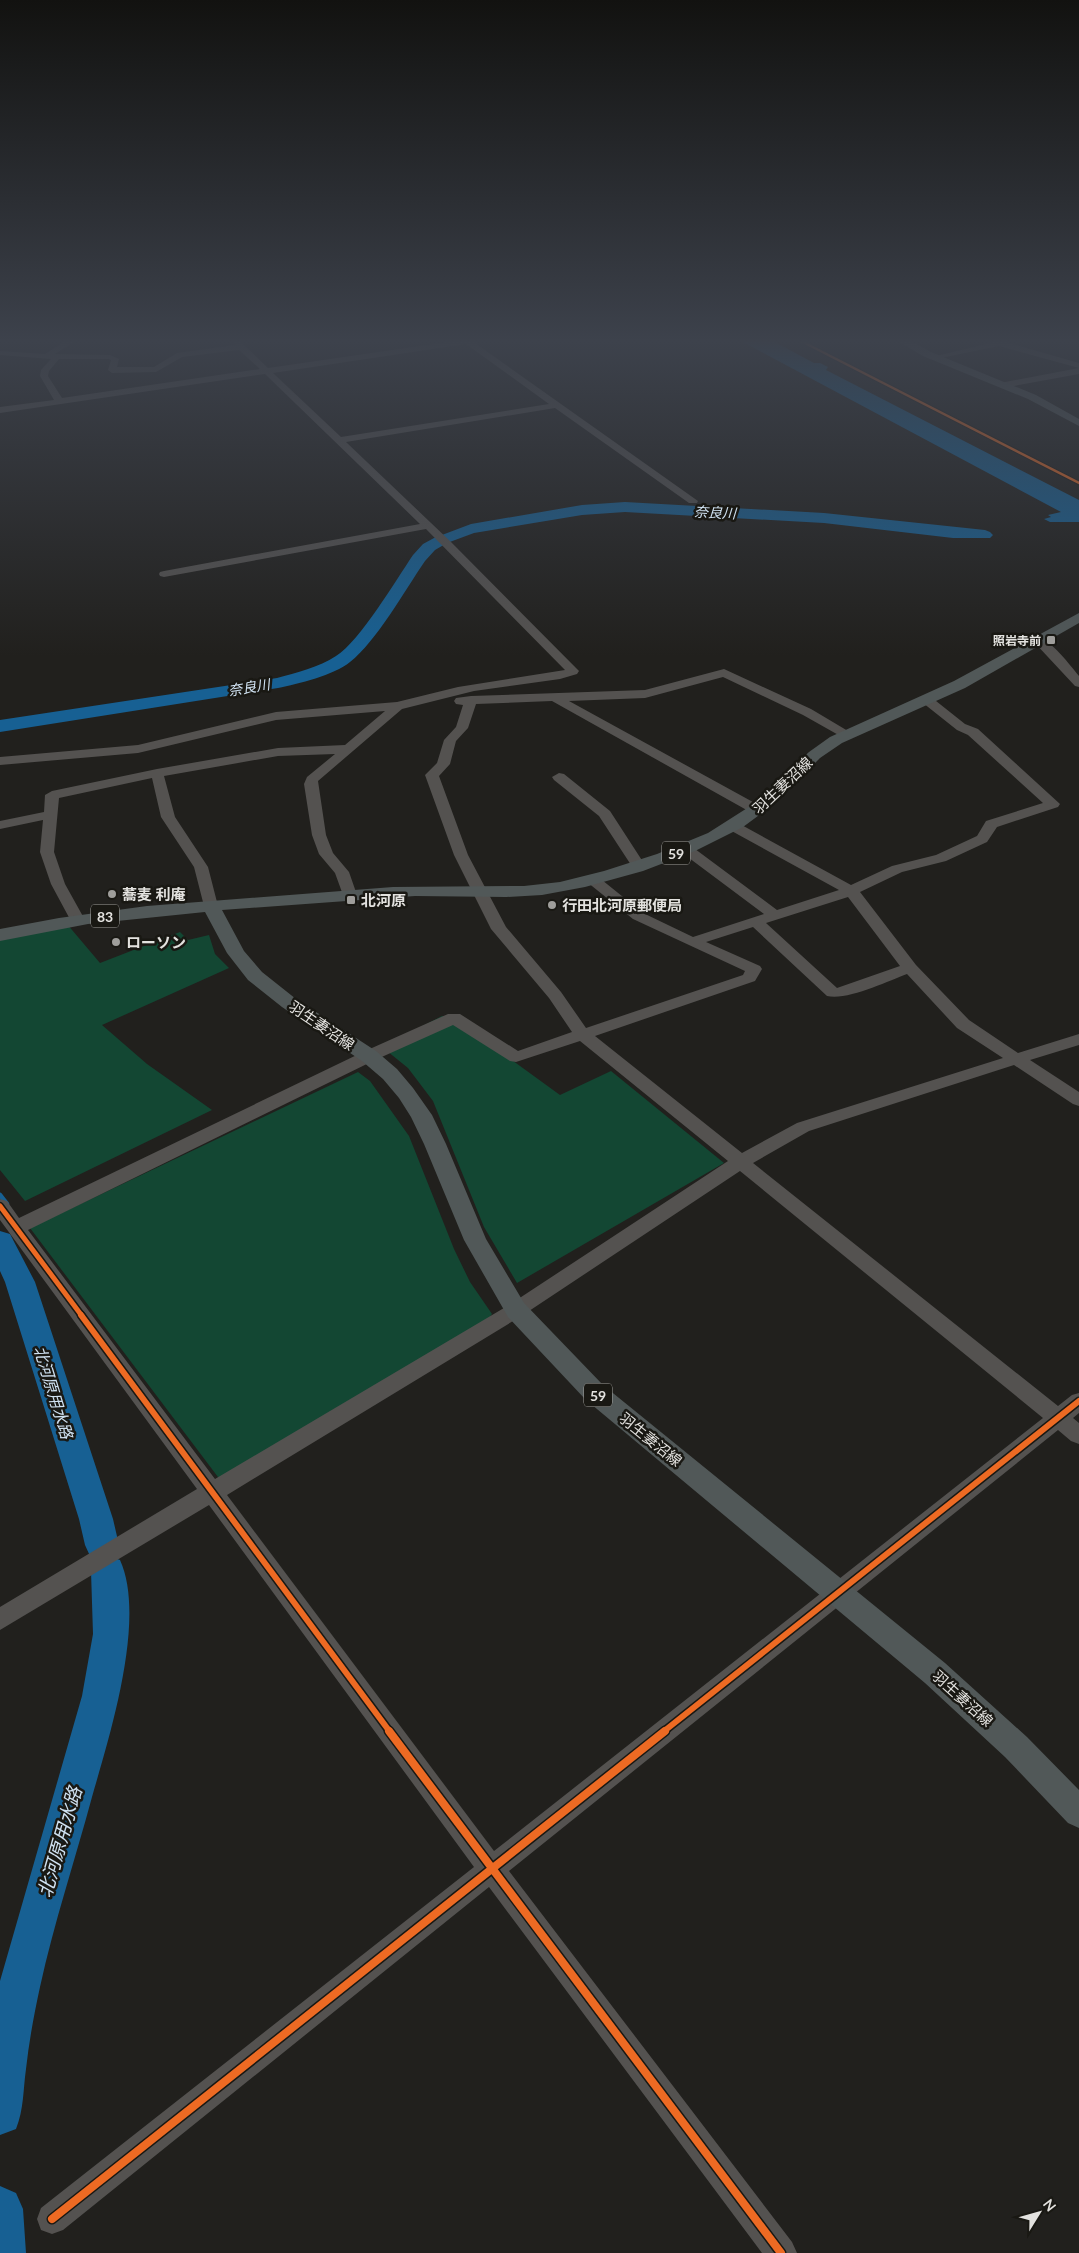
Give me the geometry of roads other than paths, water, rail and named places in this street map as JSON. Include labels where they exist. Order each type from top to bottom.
[{"type":"main road","name":"羽生妻沼線","points":[[1079,617],[927,700],[847,734],[818,752],[779,792],[733,826],[686,849],[638,866],[592,879],[518,893],[418,891],[211,906],[236,953],[255,976],[289,1003],[369,1056],[390,1074],[421,1115],[475,1240],[516,1310],[594,1392],[935,1672],[988,1720],[1079,1812]]},
{"type":"main road","name":"83","points":[[0,935],[77,920],[139,912],[211,906]]},
{"type":"street","points":[[345,445],[573,670],[565,674],[519,680],[403,705],[312,780],[319,835],[326,854],[342,872],[350,895]]},
{"type":"street","points":[[614,445],[692,501]]},
{"type":"street","points":[[164,574],[427,526]]},
{"type":"street","points":[[1038,640],[1079,683]]},
{"type":"street","points":[[0,761],[138,749],[276,716],[471,700],[645,694],[724,673],[807,712],[847,734]]},
{"type":"street","points":[[554,697],[757,810]]},
{"type":"street","points":[[471,700],[462,728],[450,740],[443,764],[432,775],[461,855],[499,929],[555,995],[582,1034],[1079,1435]]},
{"type":"street","points":[[692,942],[851,891],[897,869],[941,858],[982,839],[991,824],[1053,804],[973,732],[961,728],[927,700]]},
{"type":"street","points":[[77,920],[58,884],[48,852],[52,795],[157,773],[278,752],[350,749]]},
{"type":"street","points":[[157,773],[168,817],[201,867],[211,906]]},
{"type":"street","points":[[559,776],[605,814],[638,866]]},
{"type":"street","points":[[0,825],[50,816]]},
{"type":"street","points":[[733,826],[851,891],[910,968],[963,1024],[1079,1100]]},
{"type":"street","points":[[686,849],[748,893],[775,916]]},
{"type":"street","points":[[17,1227],[369,1056],[454,1018],[516,1057],[749,978],[754,969],[638,916],[592,879]]},
{"type":"street","points":[[756,922],[833,993],[841,992],[910,968]]},
{"type":"street","points":[[0,1619],[516,1310],[740,1162],[803,1127],[1079,1039]]},
{"type":"street","points":[[0,1206],[492,1870],[781,2253]]},
{"type":"street","points":[[52,2219],[1079,1401]]},
{"type":"water","points":[[936,445],[972,445],[1079,500],[1079,522],[1050,522],[1044,519],[1051,517],[1048,515],[1061,512]]},
{"type":"waterway","name":"奈良川","points":[[447,538],[471,529],[582,510],[625,507],[824,518],[985,535]]},
{"type":"waterway","name":"奈良川","points":[[0,726],[278,683],[301,677],[342,660],[359,645],[419,558],[429,547],[440,541]]},
{"type":"waterway","points":[[0,1195],[7,1204]]},
{"type":"waterway","name":"北河原用水路","points":[[0,1241],[20,1282],[96,1519],[102,1545]]},
{"type":"waterway","name":"北河原用水路","points":[[0,2113],[4,2070],[20,1987],[41,1905],[87,1748],[104,1678],[111,1625],[108,1571]]},
{"type":"waterway","name":"北河原用水路","points":[[0,2209],[3,2253]]},
{"type":"place","name":"照岩寺前","points":[[1051,640]]},
{"type":"place","name":"蕎麦 利庵","points":[[112,894]]},
{"type":"place","name":"北河原","points":[[351,900]]},
{"type":"place","name":"行田北河原郵便局","points":[[552,905]]},
{"type":"place","name":"ローソン","points":[[116,942]]}]
